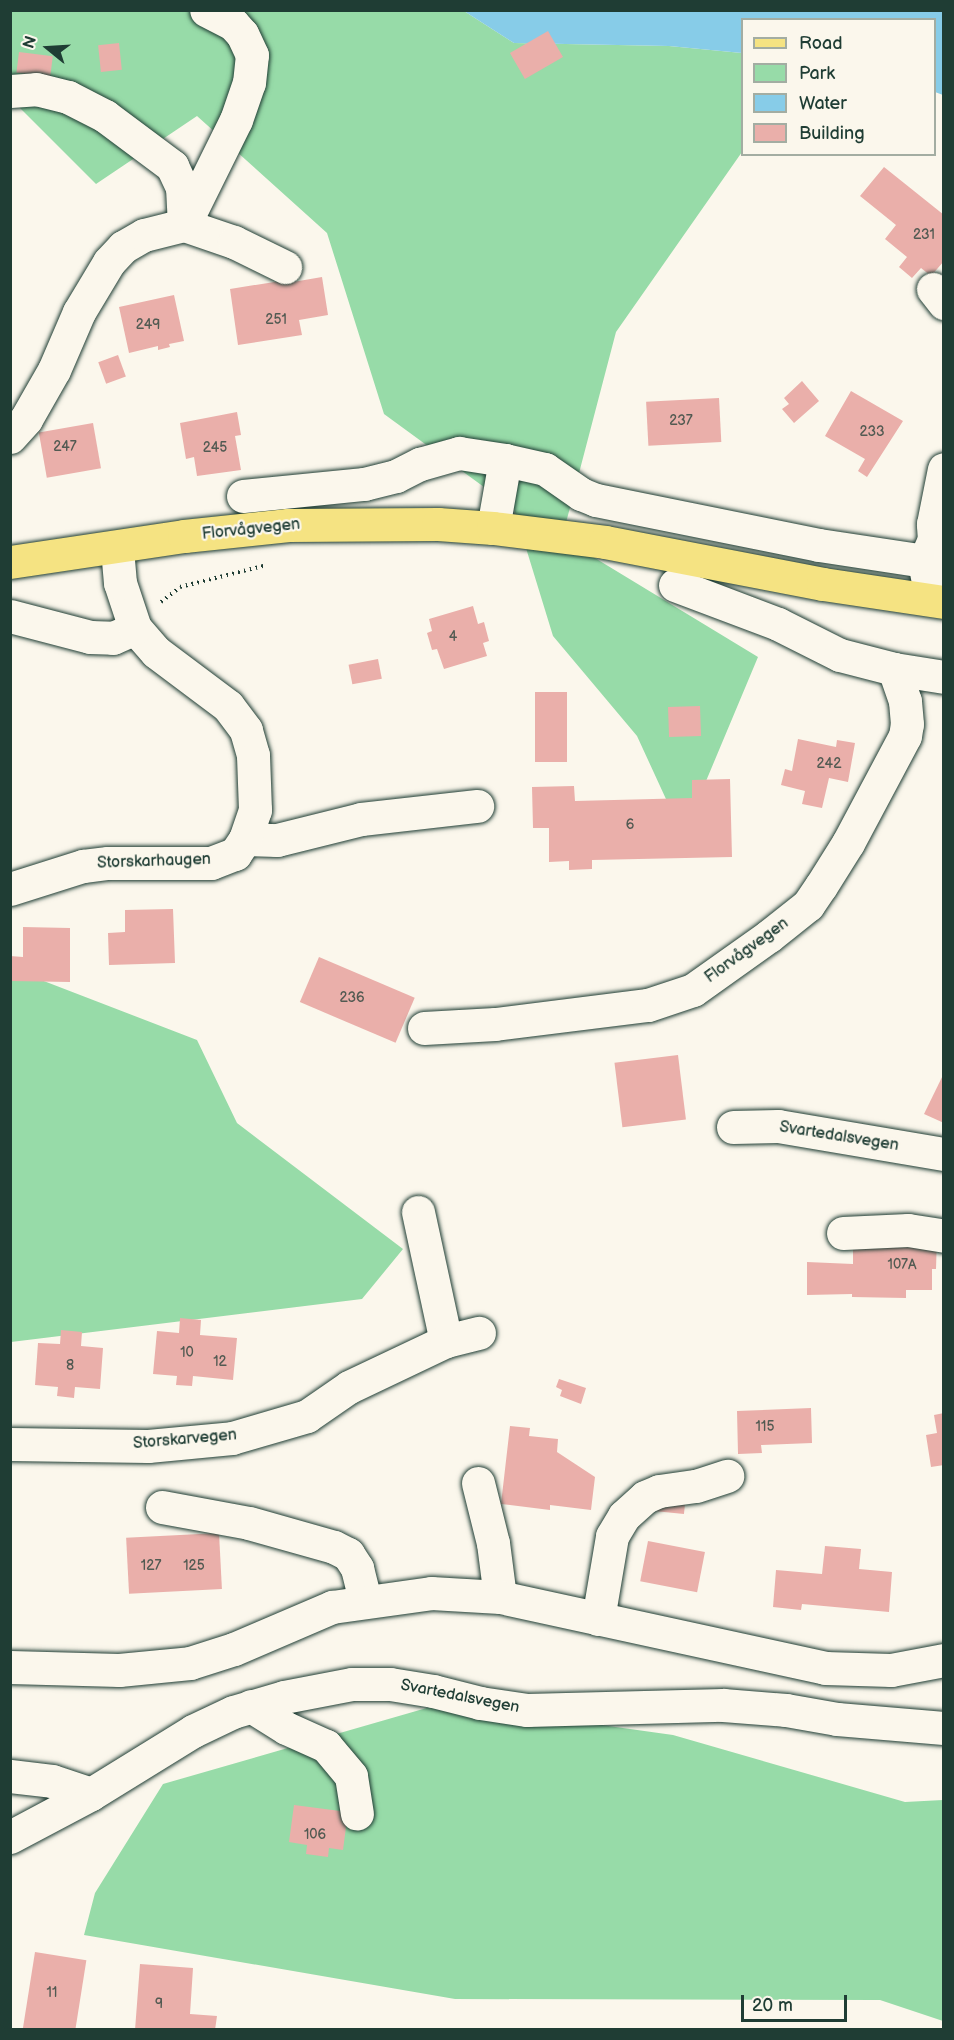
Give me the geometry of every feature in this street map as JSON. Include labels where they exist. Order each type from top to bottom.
[{"type":"main road","name":"Florvågvegen","points":[[10,562],[184,537],[332,523],[493,528],[605,542],[823,584],[938,602]]},
{"type":"street","points":[[184,225],[236,120],[249,83],[252,55],[242,34],[233,24],[206,10]]},
{"type":"street","points":[[10,92],[36,89],[68,97],[105,116],[164,158],[172,166],[182,187],[184,225]]},
{"type":"street","points":[[10,437],[26,419],[54,370],[79,312],[109,262],[123,247],[144,235],[184,225],[234,242],[285,267]]},
{"type":"street","points":[[243,496],[364,484],[396,476],[420,464],[459,453],[546,469],[581,494],[596,500],[819,545],[934,563],[933,524],[944,469]]},
{"type":"street","points":[[493,528],[505,460]]},
{"type":"street","name":"Storskarhaugen","points":[[10,889],[83,866],[108,863],[211,863],[236,854],[245,839],[255,810],[253,755],[246,730],[228,706],[156,652],[135,628],[120,583],[117,547]]},
{"type":"street","name":"Florvågvegen","points":[[934,563],[938,602]]},
{"type":"street","points":[[675,585],[778,624],[840,655],[894,669],[944,677]]},
{"type":"street","points":[[10,616],[90,637],[112,638],[135,628]]},
{"type":"street","name":"Florvågvegen","points":[[424,1028],[495,1024],[648,1005],[693,990],[769,936],[808,904],[821,885],[853,833],[905,736],[905,701],[894,669]]},
{"type":"street","points":[[245,839],[277,840],[361,819],[477,806]]},
{"type":"street","name":"Svartedalsvegen","points":[[733,1127],[778,1126],[944,1154]]},
{"type":"street","points":[[418,1212],[446,1341]]},
{"type":"street","points":[[843,1233],[908,1230],[944,1236]]},
{"type":"street","name":"Storskarvegen","points":[[10,1443],[148,1446],[232,1438],[307,1416],[349,1387],[446,1341],[479,1333]]},
{"type":"street","points":[[598,1619],[612,1536],[624,1516],[645,1497],[659,1491],[696,1486],[727,1476]]},
{"type":"street","points":[[478,1483],[493,1543],[500,1597]]},
{"type":"street","points":[[162,1507],[249,1523],[334,1547],[348,1554],[357,1568],[365,1601]]},
{"type":"street","points":[[10,1667],[119,1670],[190,1663],[234,1649],[332,1607],[431,1593],[500,1597],[825,1668],[891,1670],[944,1660]]},
{"type":"street","name":"Svartedalsvegen","points":[[10,1837],[91,1794],[193,1731],[250,1706],[352,1684],[390,1684],[433,1691],[480,1703],[527,1710],[723,1705],[786,1710],[837,1719],[944,1728]]},
{"type":"street","points":[[250,1706],[286,1728],[326,1746],[351,1776],[357,1814]]},
{"type":"street","points":[[10,1776],[52,1781],[91,1794]]},
{"type":"path","points":[[135,628],[180,587],[271,564]]},
{"type":"green space","points":[[10,11],[464,11],[514,43],[669,46],[741,53],[741,153],[616,332],[562,538],[758,657],[683,836],[637,736],[553,636],[514,509],[384,414],[327,233],[197,116],[96,184],[11,99]]},
{"type":"green space","points":[[10,968],[197,1040],[237,1123],[403,1249],[362,1299],[11,1342]]},
{"type":"green space","points":[[444,1703],[673,1735],[905,1802],[943,1800],[943,2021],[880,2000],[455,1999],[84,1935],[95,1893],[163,1784]]},
{"type":"water","points":[[464,11],[943,11],[943,95],[936,92],[936,18],[741,18],[741,53],[669,46],[514,43]]},
{"type":"building","points":[[548,31],[563,57],[525,79],[510,53]]},
{"type":"building","points":[[119,43],[122,70],[101,72],[98,45]]},
{"type":"building","points":[[19,52],[53,56],[50,77],[16,73]]},
{"type":"building","points":[[884,167],[944,215],[944,261],[931,276],[921,268],[912,278],[899,267],[907,257],[885,239],[896,225],[860,196]]},
{"type":"building","points":[[322,277],[328,315],[299,320],[302,335],[238,345],[230,289]]},
{"type":"building","points":[[174,295],[184,341],[169,344],[170,347],[158,350],[158,346],[129,353],[119,307]]},
{"type":"building","points":[[118,355],[126,377],[106,384],[98,362]]},
{"type":"building","points":[[802,381],[819,401],[794,423],[782,409],[789,404],[784,398]]},
{"type":"building","points":[[851,391],[903,421],[867,477],[858,471],[865,459],[825,436]]},
{"type":"building","points":[[719,398],[721,442],[648,446],[646,402]]},
{"type":"building","points":[[237,412],[241,435],[235,436],[241,470],[197,476],[194,457],[186,459],[180,423]]},
{"type":"building","points":[[93,423],[101,468],[47,478],[39,433]]},
{"type":"building","points":[[473,606],[478,624],[484,622],[489,641],[483,643],[487,656],[444,669],[437,649],[432,650],[427,633],[432,631],[429,619]]},
{"type":"building","points":[[378,659],[382,679],[352,684],[349,665]]},
{"type":"building","points":[[535,692],[567,692],[567,762],[535,762]]},
{"type":"building","points":[[700,706],[701,736],[669,737],[668,707]]},
{"type":"building","points":[[798,739],[836,747],[837,740],[855,743],[848,782],[829,778],[822,808],[802,804],[805,791],[781,785],[785,769],[792,771]]},
{"type":"building","points":[[730,779],[732,857],[592,860],[592,869],[569,870],[569,861],[549,862],[549,828],[533,828],[532,787],[574,786],[575,801],[692,798],[692,780]]},
{"type":"building","points":[[173,909],[175,963],[109,965],[108,933],[125,932],[125,910]]},
{"type":"building","points":[[23,927],[70,928],[70,982],[10,981],[10,956],[23,957]]},
{"type":"building","points":[[319,957],[415,998],[396,1043],[300,1002]]},
{"type":"building","points":[[678,1055],[686,1120],[622,1127],[614,1063]]},
{"type":"building","points":[[944,1073],[944,1123],[924,1114]]},
{"type":"building","points":[[853,1236],[937,1237],[936,1269],[932,1269],[932,1290],[906,1290],[906,1298],[852,1297],[852,1294],[807,1295],[807,1262],[853,1264]]},
{"type":"building","points":[[180,1318],[201,1320],[200,1335],[237,1338],[233,1380],[193,1376],[192,1386],[176,1385],[177,1376],[153,1374],[157,1331],[179,1333]]},
{"type":"building","points":[[61,1330],[82,1332],[81,1346],[103,1348],[100,1389],[75,1387],[74,1398],[57,1396],[58,1387],[35,1385],[38,1343],[60,1344]]},
{"type":"building","points":[[559,1379],[586,1388],[581,1404],[560,1396],[562,1390],[556,1387]]},
{"type":"building","points":[[811,1408],[812,1443],[761,1445],[762,1453],[738,1454],[737,1411]]},
{"type":"building","points":[[944,1413],[944,1465],[931,1467],[926,1435],[937,1433],[934,1415]]},
{"type":"building","points":[[510,1426],[530,1428],[529,1436],[558,1439],[557,1452],[595,1477],[591,1510],[550,1505],[550,1510],[501,1504]]},
{"type":"building","points":[[656,1493],[686,1496],[684,1514],[654,1511]]},
{"type":"building","points":[[219,1533],[222,1589],[129,1594],[126,1538]]},
{"type":"building","points":[[648,1541],[705,1552],[697,1592],[640,1581]]},
{"type":"building","points":[[825,1546],[861,1549],[859,1569],[892,1572],[889,1612],[802,1604],[801,1610],[773,1607],[776,1570],[822,1574]]},
{"type":"building","points":[[294,1805],[348,1812],[343,1850],[329,1848],[328,1857],[306,1854],[307,1845],[289,1842]]},
{"type":"building","points":[[35,1952],[86,1960],[75,2030],[23,2030]]},
{"type":"building","points":[[140,1964],[193,1968],[190,2014],[217,2016],[215,2030],[135,2030]]}]
